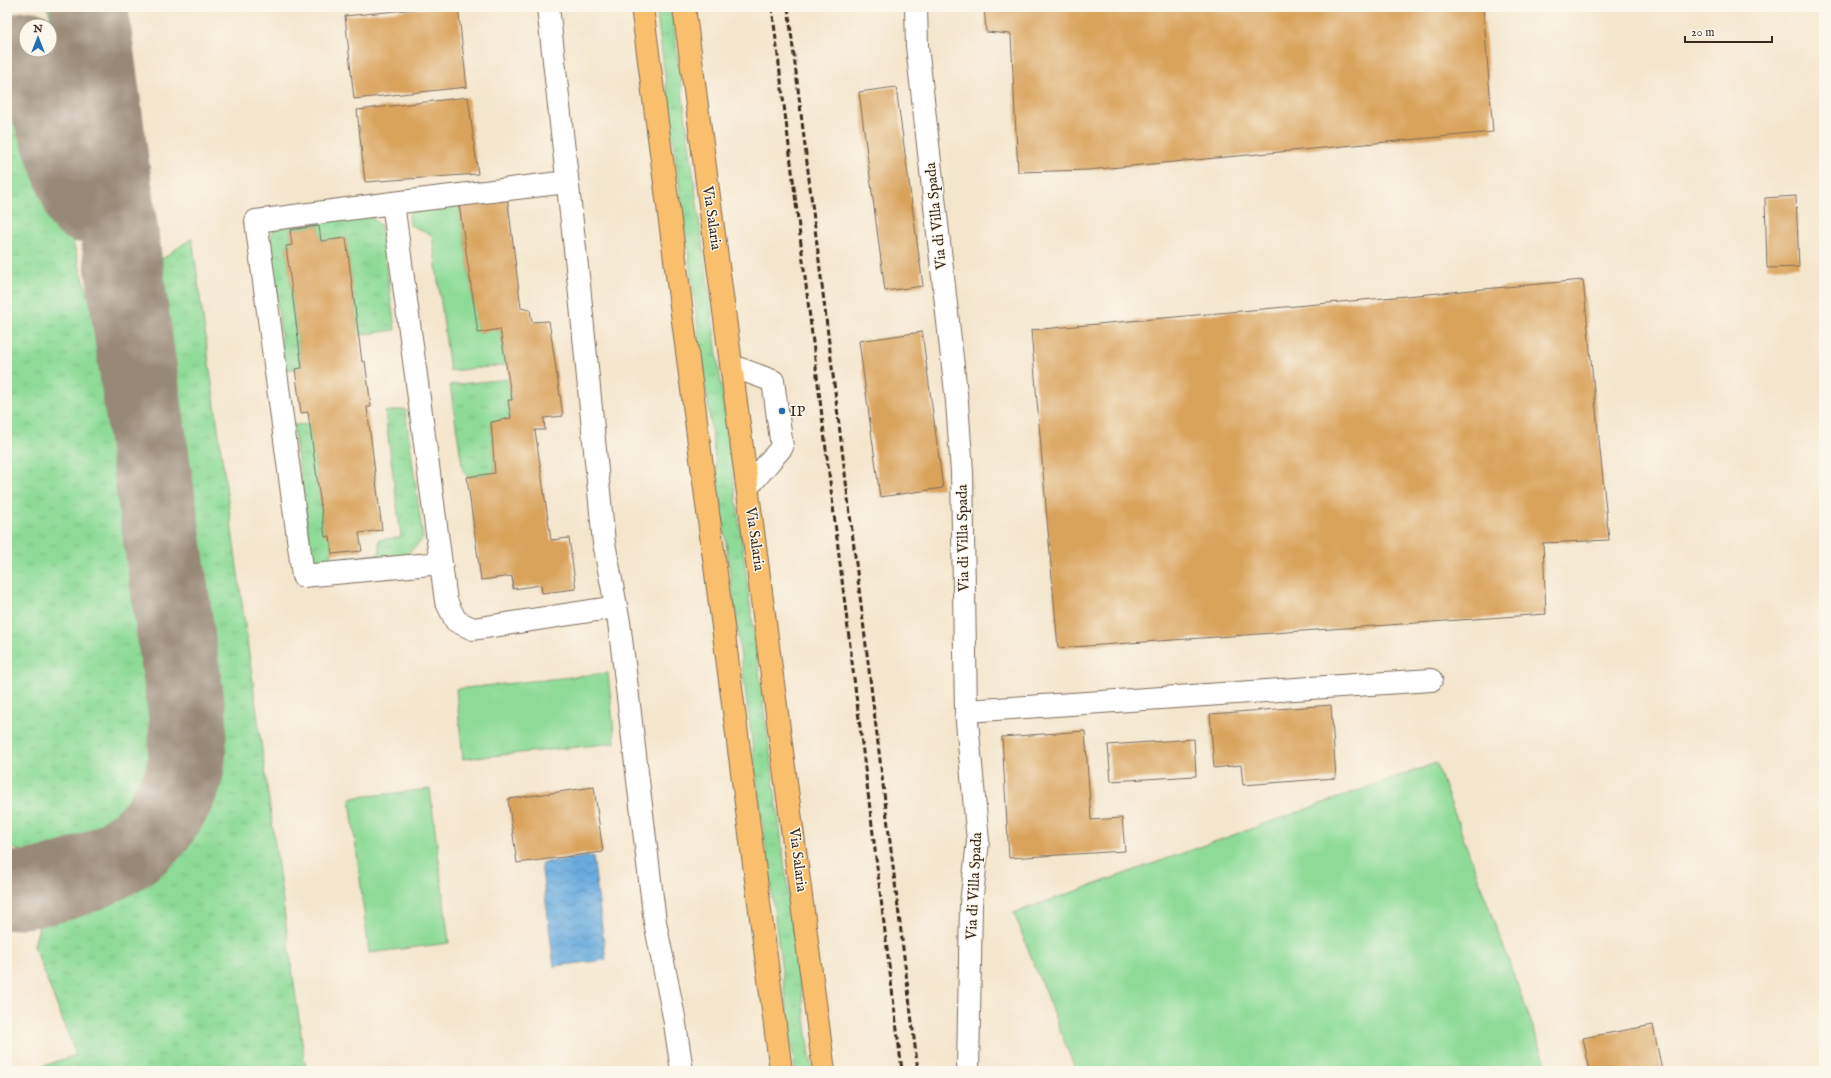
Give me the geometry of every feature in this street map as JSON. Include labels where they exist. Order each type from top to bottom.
[{"type":"main road","points":[[642,7],[781,1071]]},
{"type":"main road","name":"Via Salaria","points":[[684,7],[824,1071]]},
{"type":"street","points":[[548,7],[604,543],[616,607],[655,922],[674,1017],[682,1071]]},
{"type":"street","name":"Via di Villa Spada","points":[[916,7],[918,46],[957,402],[962,472],[966,710],[978,841],[971,904],[968,1071]]},
{"type":"street","points":[[441,563],[303,576],[256,221],[567,182]]},
{"type":"street","points":[[392,203],[446,601],[456,621],[473,629],[616,607]]},
{"type":"street","points":[[732,366],[773,381],[782,447],[748,486]]},
{"type":"street","points":[[966,710],[1431,680]]},
{"type":"green space","points":[[47,7],[62,7],[64,23],[58,24],[58,18],[51,18]]},
{"type":"green space","points":[[656,7],[671,7],[812,1071],[795,1071]]},
{"type":"green space","points":[[7,59],[66,218],[108,366],[159,702],[161,746],[148,784],[132,808],[68,846],[29,852],[7,847]]},
{"type":"green space","points":[[459,204],[478,333],[500,329],[506,365],[450,371],[432,235],[410,225],[409,214],[414,210]]},
{"type":"green space","points":[[369,215],[381,226],[395,330],[358,335],[346,238],[321,241],[319,226],[290,230],[292,245],[286,246],[302,368],[285,370],[270,241],[274,229]]},
{"type":"green space","points":[[192,238],[306,1071],[28,1071],[76,1055],[34,946],[40,922],[72,905],[128,881],[165,856],[192,823],[205,794],[217,744],[209,676],[152,285],[162,259]]},
{"type":"green space","points":[[508,379],[512,400],[509,400],[511,418],[491,422],[495,473],[467,477],[463,471],[450,385]]},
{"type":"green space","points":[[405,409],[423,539],[413,549],[405,554],[320,564],[312,559],[293,425],[310,424],[325,536],[330,536],[332,559],[380,554],[379,540],[401,537],[385,412]]},
{"type":"green space","points":[[608,673],[615,743],[463,759],[456,689]]},
{"type":"green space","points":[[1436,763],[1549,1071],[1076,1071],[1014,913]]},
{"type":"green space","points":[[430,789],[449,943],[369,953],[350,798]]},
{"type":"water","points":[[593,856],[606,960],[554,966],[541,863]]},
{"type":"building","points":[[438,7],[458,7],[467,87],[354,99],[345,16]]},
{"type":"building","points":[[984,7],[1483,7],[1493,132],[1088,170],[1018,172],[1011,34],[986,32]]},
{"type":"building","points":[[896,87],[923,286],[885,291],[859,92]]},
{"type":"building","points":[[468,97],[478,174],[365,182],[357,110]]},
{"type":"building","points":[[507,195],[521,308],[530,310],[532,322],[549,321],[563,416],[544,418],[545,430],[535,430],[551,540],[569,538],[576,589],[542,593],[541,585],[513,589],[512,576],[481,580],[467,477],[495,473],[491,422],[511,418],[508,400],[512,400],[500,329],[478,333],[459,204]]},
{"type":"building","points":[[1796,196],[1799,267],[1767,268],[1765,198]]},
{"type":"building","points":[[319,226],[321,241],[346,238],[362,362],[365,361],[371,407],[367,407],[382,530],[359,533],[362,551],[332,554],[330,536],[325,537],[308,412],[301,413],[295,369],[302,368],[286,246],[292,245],[290,230]]},
{"type":"building","points":[[1583,280],[1609,540],[1543,543],[1546,614],[1058,648],[1031,330]]},
{"type":"building","points":[[922,332],[943,488],[880,497],[859,341]]},
{"type":"building","points":[[1331,705],[1336,778],[1243,785],[1241,765],[1214,768],[1210,714]]},
{"type":"building","points":[[1085,731],[1091,820],[1122,818],[1125,851],[1009,858],[1002,737]]},
{"type":"building","points":[[1194,739],[1196,776],[1111,781],[1108,745]]},
{"type":"building","points":[[594,787],[603,852],[517,863],[508,799]]},
{"type":"building","points":[[1653,1025],[1662,1071],[1590,1071],[1583,1038]]},
{"type":"taxiway","points":[[7,891],[45,886],[82,875],[117,858],[133,847],[148,835],[157,825],[181,783],[184,776],[186,760],[188,720],[134,342],[89,7]]},
{"type":"taxiway","points":[[31,58],[84,204]]},
{"type":"railway","points":[[772,7],[902,1071]]},
{"type":"railway","points":[[788,7],[918,1071]]},
{"type":"place","name":"IP","points":[[782,411]]}]
